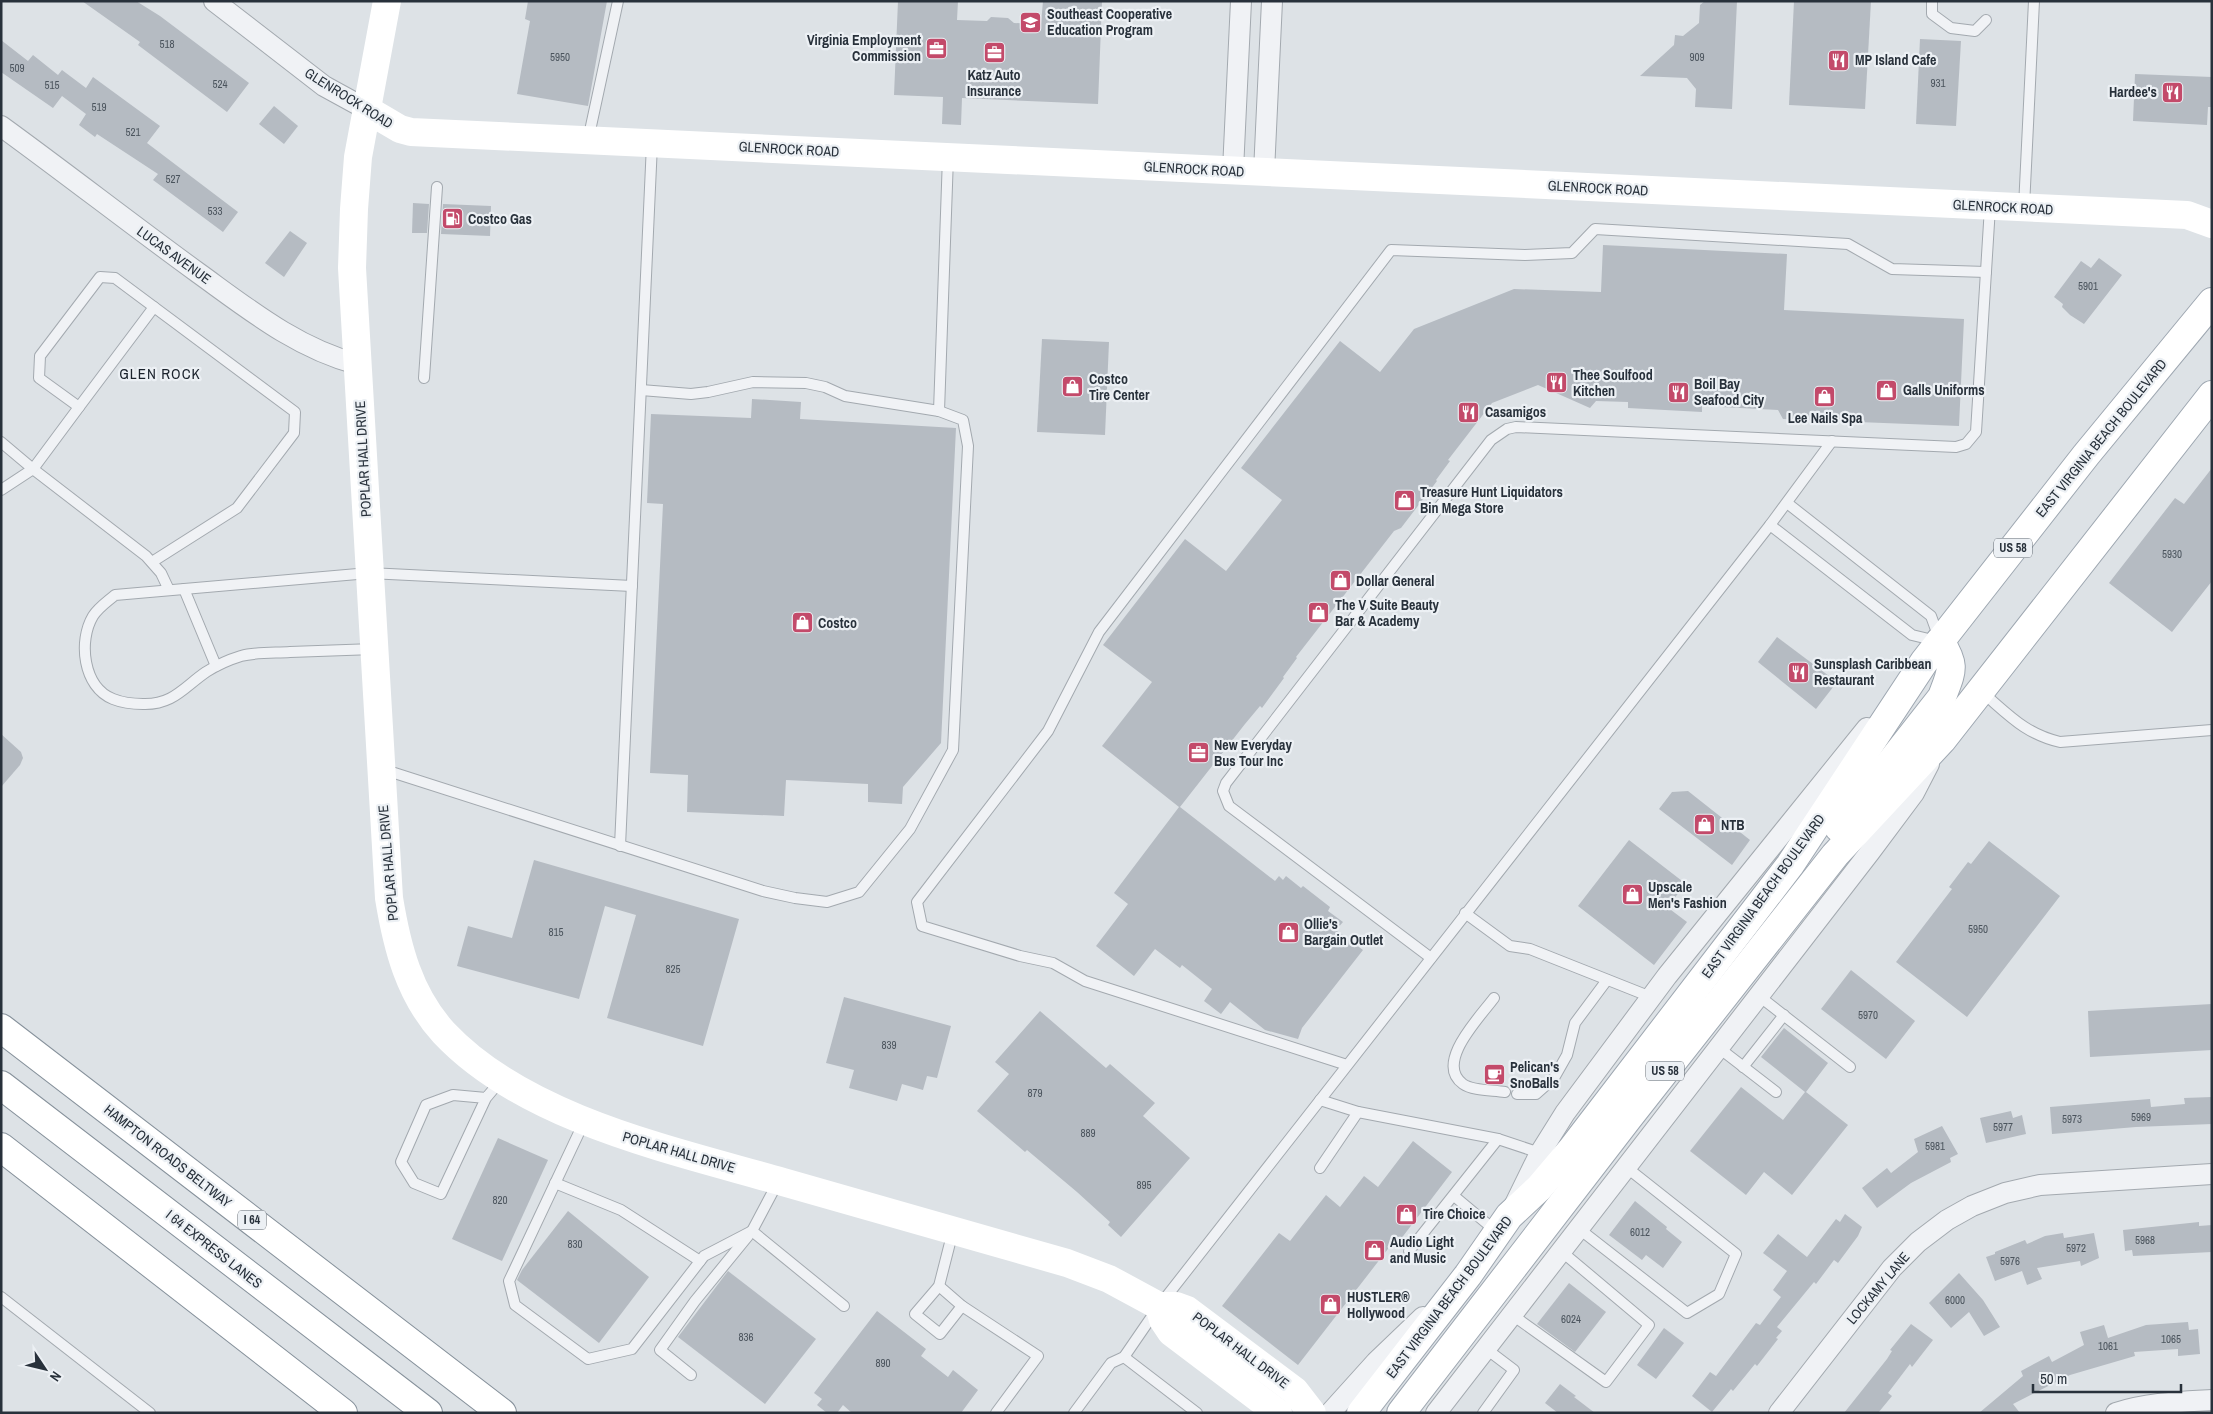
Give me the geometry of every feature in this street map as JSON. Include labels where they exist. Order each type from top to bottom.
[{"type":"main road","name":"POPLAR HALL DRIVE","points":[[386,1],[366,109],[354,209],[352,268],[389,898],[395,938],[405,970],[424,1006],[444,1032],[467,1054],[494,1088],[538,1100],[584,1121],[614,1132],[1067,1263],[1109,1279],[1159,1306],[1176,1306],[1195,1314],[1295,1391],[1312,1413]]},
{"type":"main road","name":"GLENROCK ROAD","points":[[366,109],[400,129],[412,132],[2187,215],[2212,224]]},
{"type":"main road","name":"EAST VIRGINIA BEACH BOULEVARD","points":[[1361,1413],[1468,1274],[1503,1224],[1539,1188],[1572,1148],[1790,865],[1932,652],[2086,455],[2212,302]]},
{"type":"main road","name":"EAST VIRGINIA BEACH BOULEVARD","points":[[1402,1413],[1629,1117],[1835,855],[1942,740],[2212,395]]},
{"type":"main road","points":[[1812,885],[1818,861],[1828,842],[1942,697],[1950,677],[1951,659],[1932,652]]},
{"type":"main road","name":"HAMPTON ROADS BELTWAY","points":[[1,1028],[502,1413]]},
{"type":"main road","name":"I 64 EXPRESS LANES","points":[[1,1084],[428,1413]]},
{"type":"main road","points":[[1,1147],[343,1413]]},
{"type":"main road","name":"POPLAR HALL DRIVE","points":[[1159,1306],[1163,1320],[1171,1332],[1278,1413]]},
{"type":"street","name":"GLENROCK ROAD","points":[[214,1],[324,86],[366,109]]},
{"type":"street","points":[[1233,170],[1241,1]]},
{"type":"street","points":[[1264,172],[1272,1]]},
{"type":"street","name":"LUCAS AVENUE","points":[[1,126],[257,315],[305,345],[330,357],[357,364]]},
{"type":"street","points":[[1503,1224],[1540,1153],[1565,1113],[1651,998],[1794,817],[1932,652]]},
{"type":"street","points":[[1443,1410],[1511,1314],[1719,1048],[1914,792],[1942,740]]},
{"type":"street","name":"LOCKAMY LANE","points":[[1779,1413],[1892,1268],[1918,1242],[1947,1220],[1972,1206],[2005,1193],[2040,1184],[2212,1174]]},
{"type":"street","points":[[1330,1413],[1376,1362],[1468,1274]]},
{"type":"street","points":[[2116,1413],[2162,1402],[2212,1400]]},
{"type":"lane","points":[[588,140],[618,1]]},
{"type":"lane","points":[[1932,1],[1932,14],[1951,28],[1975,31],[1986,20]]},
{"type":"lane","points":[[2024,207],[2034,1]]},
{"type":"lane","points":[[620,846],[652,143]]},
{"type":"lane","points":[[939,411],[948,157]]},
{"type":"lane","points":[[424,378],[437,187]]},
{"type":"lane","points":[[1430,958],[1229,806],[1223,791],[1226,783],[1491,440],[1508,429],[1516,427],[1956,447],[1966,444],[1976,432],[1990,206]]},
{"type":"lane","points":[[1347,1065],[1085,982],[1054,963],[1020,956],[922,926],[917,902],[1048,731],[1099,632],[1391,250],[1525,255],[1572,253],[1595,229],[1848,244],[1892,269],[1986,272]]},
{"type":"lane","points":[[79,407],[39,378],[40,356],[100,278],[115,278],[295,412],[294,433],[237,508],[152,562]]},
{"type":"lane","points":[[1,490],[33,470],[154,307]]},
{"type":"lane","points":[[381,768],[763,891],[827,902],[859,892],[910,829],[953,750],[968,446],[963,420],[939,411],[861,400],[806,383],[753,382],[691,394],[641,390]]},
{"type":"lane","points":[[1074,1413],[1111,1364],[1124,1357],[1159,1306],[1770,525],[1832,441]]},
{"type":"lane","points":[[1,442],[33,470],[152,562],[161,573],[169,590]]},
{"type":"lane","points":[[1787,503],[1931,616],[1932,652]]},
{"type":"lane","points":[[1770,525],[1932,652]]},
{"type":"lane","points":[[374,649],[243,656],[216,666],[182,693],[165,701],[130,704],[112,699],[91,677],[85,661],[84,644],[87,628],[101,605],[115,595],[369,573],[632,586]]},
{"type":"lane","points":[[184,589],[216,666]]},
{"type":"lane","points":[[1981,691],[2025,729],[2042,737],[2060,742],[2212,730]]},
{"type":"lane","points":[[1465,913],[1510,946],[1530,949],[1651,998]]},
{"type":"lane","points":[[1517,1094],[1536,1094],[1554,1078],[1568,1054],[1575,1023],[1607,980]]},
{"type":"lane","points":[[1759,996],[1850,1067]]},
{"type":"lane","points":[[1494,998],[1458,1047],[1452,1062],[1454,1074],[1464,1084],[1505,1092]]},
{"type":"lane","points":[[1744,1067],[1784,1014]]},
{"type":"lane","points":[[1719,1048],[1776,1092]]},
{"type":"lane","points":[[494,1088],[441,1194],[414,1183],[400,1162],[426,1105],[453,1095],[494,1088]]},
{"type":"lane","points":[[1320,1100],[1358,1112],[1498,1139],[1540,1153]]},
{"type":"lane","points":[[1320,1168],[1358,1112]]},
{"type":"lane","points":[[584,1121],[509,1281],[515,1305],[588,1360],[632,1349],[704,1256],[752,1231]]},
{"type":"lane","points":[[1409,1251],[1498,1139]]},
{"type":"lane","points":[[1578,1228],[1686,1313],[1719,1294],[1736,1254],[1626,1167]]},
{"type":"lane","points":[[691,1376],[660,1350],[695,1301],[752,1231],[779,1181]]},
{"type":"lane","points":[[555,1183],[621,1210],[700,1262]]},
{"type":"lane","points":[[1454,1196],[1503,1224]]},
{"type":"lane","points":[[953,1230],[939,1286],[915,1314],[940,1334],[962,1306]]},
{"type":"lane","points":[[752,1231],[844,1306]]},
{"type":"lane","points":[[1511,1314],[1606,1382],[1649,1325],[1561,1251]]},
{"type":"lane","points":[[939,1286],[962,1306],[1038,1356],[996,1413]]},
{"type":"lane","points":[[1,1297],[150,1413]]},
{"type":"lane","points":[[1483,1413],[1514,1370],[1486,1348]]},
{"type":"lane","points":[[1124,1357],[1197,1413]]},
{"type":"building","points":[[82,1],[136,1],[160,16],[249,83],[227,112],[138,45],[140,42]]},
{"type":"building","points":[[528,1],[607,1],[588,106],[517,94],[530,21],[525,19]]},
{"type":"building","points":[[898,1],[958,1],[957,20],[987,21],[991,17],[1008,18],[1014,23],[1041,24],[1043,1],[1102,1],[1098,104],[962,98],[961,125],[942,124],[943,97],[894,95]]},
{"type":"building","points":[[1705,1],[1737,1],[1732,109],[1695,107],[1696,89],[1687,78],[1640,76],[1674,45],[1675,35],[1683,36],[1699,23],[1700,5]]},
{"type":"building","points":[[1794,1],[1871,1],[1865,109],[1789,105]]},
{"type":"building","points":[[1920,39],[1961,41],[1956,126],[1916,124]]},
{"type":"building","points":[[1,40],[28,61],[33,55],[58,75],[62,70],[86,88],[93,77],[160,126],[147,143],[238,212],[223,232],[153,180],[158,174],[97,134],[95,137],[79,125],[86,114],[62,96],[53,108],[1,72]]},
{"type":"building","name":"Hardee's","points":[[2135,74],[2212,77],[2212,107],[2208,107],[2207,125],[2133,121]]},
{"type":"building","points":[[274,106],[298,126],[284,144],[259,124]]},
{"type":"building","points":[[413,203],[429,204],[427,233],[412,233]]},
{"type":"building","name":"Costco Gas","points":[[443,204],[491,206],[490,236],[441,234]]},
{"type":"building","points":[[290,231],[307,243],[284,277],[265,263]]},
{"type":"building","points":[[1603,245],[1787,254],[1784,310],[1964,319],[1959,426],[1783,419],[1778,410],[1702,406],[1702,412],[1628,408],[1628,402],[1596,401],[1590,408],[1538,385],[1492,403],[1448,460],[1450,461],[1437,481],[1401,528],[1394,531],[1296,657],[1284,678],[1262,708],[1260,706],[1245,724],[1180,807],[1275,881],[1279,876],[1283,880],[1286,876],[1301,888],[1303,886],[1330,907],[1328,911],[1343,922],[1336,930],[1363,950],[1302,1028],[1298,1039],[1265,1030],[1230,1002],[1221,1014],[1204,1001],[1212,989],[1182,965],[1180,968],[1155,949],[1134,976],[1096,946],[1128,904],[1114,893],[1179,807],[1102,746],[1152,682],[1103,645],[1185,539],[1226,571],[1282,500],[1241,468],[1340,341],[1380,372],[1414,329],[1514,289],[1601,292]]},
{"type":"building","points":[[2099,258],[2122,275],[2084,324],[2070,315],[2062,307],[2063,304],[2054,297],[2081,261],[2091,268]]},
{"type":"building","name":"Costco Tire Center","points":[[1042,339],[1109,342],[1105,435],[1037,432]]},
{"type":"building","name":"Costco","points":[[752,399],[801,402],[800,419],[956,428],[941,743],[903,787],[902,804],[868,802],[868,784],[786,780],[784,816],[687,812],[688,775],[650,773],[663,504],[647,503],[651,414],[751,418]]},
{"type":"building","points":[[2212,468],[2212,581],[2172,632],[2109,583],[2175,498],[2184,504]]},
{"type":"building","name":"Sunsplash Caribbean Restaurant","points":[[1777,637],[1837,682],[1816,709],[1758,662]]},
{"type":"building","points":[[1,734],[21,752],[23,758],[20,765],[1,787]]},
{"type":"building","name":"NTB","points":[[1688,791],[1750,840],[1732,865],[1659,809],[1672,792]]},
{"type":"building","name":"Upscale Men's Fashion","points":[[1629,840],[1686,884],[1667,907],[1687,922],[1654,965],[1578,906]]},
{"type":"building","points":[[1989,841],[2060,896],[1967,1017],[1896,962],[1952,889],[1949,887],[1968,862],[1971,864]]},
{"type":"building","points":[[534,860],[739,919],[703,1046],[607,1018],[636,915],[605,906],[579,999],[457,966],[468,926],[512,938]]},
{"type":"building","points":[[1851,970],[1915,1021],[1886,1059],[1821,1009]]},
{"type":"building","points":[[844,997],[951,1026],[937,1078],[927,1076],[923,1090],[902,1084],[897,1101],[849,1088],[854,1070],[826,1063]]},
{"type":"building","points":[[2212,1004],[2212,1050],[2090,1057],[2088,1011]]},
{"type":"building","points":[[1040,1011],[1106,1068],[1110,1064],[1155,1103],[1143,1116],[1190,1158],[1121,1237],[1108,1225],[1110,1222],[1077,1192],[1027,1150],[1025,1152],[977,1111],[1009,1074],[995,1062]]},
{"type":"building","points":[[1784,1028],[1828,1063],[1806,1092],[1848,1125],[1792,1195],[1764,1172],[1746,1195],[1690,1151],[1741,1087],[1783,1120],[1805,1092],[1761,1057]]},
{"type":"building","points":[[2212,1097],[2212,1124],[2136,1127],[2052,1134],[2050,1107],[2150,1099],[2151,1107],[2185,1104],[2184,1098]]},
{"type":"building","points":[[2011,1111],[2013,1118],[2022,1115],[2026,1134],[1986,1143],[1980,1118]]},
{"type":"building","points":[[1942,1126],[1958,1154],[1950,1158],[1951,1162],[1911,1183],[1877,1208],[1862,1188],[1887,1168],[1891,1173],[1918,1152],[1914,1139]]},
{"type":"building","points":[[498,1138],[548,1160],[502,1261],[452,1239]]},
{"type":"building","points":[[1413,1141],[1452,1172],[1394,1248],[1391,1245],[1298,1365],[1222,1306],[1279,1233],[1290,1241],[1326,1195],[1340,1207],[1364,1176],[1378,1187]]},
{"type":"building","points":[[1635,1201],[1682,1242],[1663,1268],[1646,1255],[1642,1260],[1609,1235]]},
{"type":"building","points":[[568,1211],[649,1277],[599,1343],[517,1280],[522,1270]]},
{"type":"building","points":[[1845,1214],[1862,1227],[1858,1236],[1838,1263],[1834,1260],[1816,1284],[1814,1282],[1777,1327],[1782,1331],[1776,1338],[1778,1339],[1757,1366],[1755,1364],[1733,1391],[1731,1389],[1712,1412],[1692,1396],[1710,1372],[1716,1376],[1756,1323],[1760,1325],[1781,1297],[1773,1290],[1787,1271],[1763,1253],[1778,1234],[1807,1257],[1836,1219],[1840,1222]]},
{"type":"building","points":[[2199,1222],[2199,1226],[2212,1225],[2212,1252],[2133,1256],[2132,1250],[2125,1251],[2123,1230]]},
{"type":"building","points":[[2063,1233],[2064,1238],[2094,1233],[2099,1258],[2081,1266],[2080,1261],[2037,1268],[2042,1279],[2027,1285],[2022,1271],[1995,1281],[1986,1257],[2025,1240],[2027,1244],[2045,1236]]},
{"type":"building","points":[[728,1271],[816,1339],[765,1404],[678,1337]]},
{"type":"building","points":[[1959,1273],[1983,1300],[2000,1327],[1984,1336],[1969,1312],[1951,1328],[1929,1303]]},
{"type":"building","points":[[1569,1283],[1606,1312],[1575,1352],[1537,1324]]},
{"type":"building","points":[[877,1311],[926,1349],[921,1356],[948,1377],[953,1370],[978,1390],[961,1413],[852,1413],[843,1405],[837,1413],[827,1413],[817,1405],[822,1399],[814,1393]]},
{"type":"building","points":[[2188,1322],[2189,1330],[2198,1329],[2200,1354],[2178,1356],[2178,1349],[2134,1352],[2135,1356],[2070,1375],[2013,1404],[2020,1413],[1979,1413],[2023,1376],[2021,1371],[2049,1356],[2052,1362],[2084,1345],[2080,1332],[2104,1325],[2108,1338],[2146,1325]]},
{"type":"building","points":[[1911,1324],[1933,1340],[1912,1367],[1910,1364],[1888,1393],[1892,1396],[1878,1413],[1844,1413],[1887,1359],[1892,1351],[1890,1350]]},
{"type":"building","points":[[1664,1328],[1684,1343],[1656,1379],[1637,1365]]},
{"type":"building","points":[[1560,1384],[1595,1413],[1558,1413],[1545,1403]]},
{"type":"place","name":"Southeast Cooperative Education Program","points":[[1031,22]]},
{"type":"place","name":"Virginia Employment Commission","points":[[937,48]]},
{"type":"place","name":"Katz Auto Insurance","points":[[994,52]]},
{"type":"place","name":"MP Island Cafe","points":[[1839,60]]},
{"type":"place","name":"Hardee's","points":[[2173,92]]},
{"type":"place","name":"Costco Gas","points":[[452,219]]},
{"type":"place","name":"Thee Soulfood Kitchen","points":[[1557,383]]},
{"type":"place","name":"Costco Tire Center","points":[[1073,387]]},
{"type":"place","name":"Galls Uniforms","points":[[1887,390]]},
{"type":"place","name":"Boil Bay Seafood City","points":[[1678,392]]},
{"type":"place","name":"Lee Nails Spa","points":[[1825,396]]},
{"type":"place","name":"Casamigos","points":[[1469,412]]},
{"type":"place","name":"Treasure Hunt Liquidators Bin Mega Store","points":[[1404,500]]},
{"type":"place","name":"Dollar General","points":[[1340,581]]},
{"type":"place","name":"The V Suite Beauty Bar & Academy","points":[[1319,613]]},
{"type":"place","name":"Costco","points":[[802,623]]},
{"type":"place","name":"Sunsplash Caribbean Restaurant","points":[[1798,672]]},
{"type":"place","name":"New Everyday Bus Tour Inc","points":[[1198,753]]},
{"type":"place","name":"NTB","points":[[1705,825]]},
{"type":"place","name":"Upscale Men's Fashion","points":[[1632,895]]},
{"type":"place","name":"Ollie's Bargain Outlet","points":[[1288,932]]},
{"type":"place","name":"Pelican's SnoBalls","points":[[1494,1075]]},
{"type":"place","name":"Tire Choice","points":[[1407,1214]]},
{"type":"place","name":"Audio Light and Music","points":[[1374,1250]]},
{"type":"place","name":"HUSTLER® Hollywood","points":[[1331,1305]]},
{"type":"district","name":"GLEN ROCK","points":[[160,373]]}]
